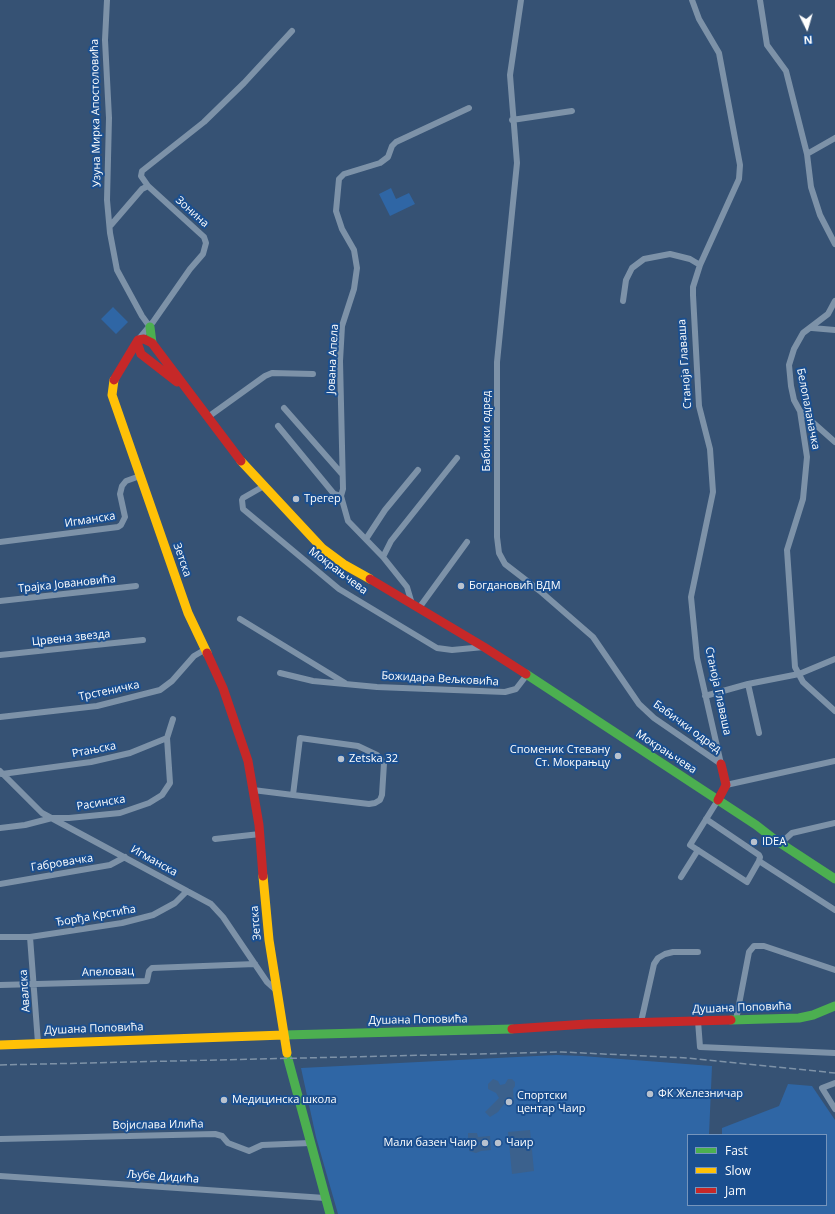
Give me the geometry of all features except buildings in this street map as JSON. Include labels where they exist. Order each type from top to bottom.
[{"type":"street","name":"Узуна Мирка Апостоловића","points":[[107,0],[105,40],[109,118],[107,200],[111,225]]},
{"type":"street","name":"Бабички одред","points":[[521,0],[510,75],[512,120],[517,163],[497,362],[497,537],[499,553],[506,564],[593,637],[639,704],[654,718],[721,764]]},
{"type":"street","name":"Станоја Главаша","points":[[692,0],[699,18],[719,53],[740,165],[739,179],[700,264],[692,295],[699,406],[710,449],[713,492],[691,597],[697,658],[726,785]]},
{"type":"street","points":[[760,0],[767,45],[786,71],[807,154],[811,187],[820,215],[835,244]]},
{"type":"street","points":[[152,343],[150,327],[117,270],[110,233],[111,225],[142,189],[148,186],[141,176],[142,171],[204,122],[244,83],[292,31]]},
{"type":"street","name":"Јована Апела","points":[[415,606],[407,587],[383,557],[348,521],[341,496],[343,489],[340,361],[342,326],[354,289],[357,268],[354,250],[342,229],[336,211],[338,179],[344,174],[380,163],[388,157],[392,146],[396,142],[469,108]]},
{"type":"street","points":[[512,120],[572,111]]},
{"type":"street","points":[[807,154],[835,138]]},
{"type":"street","name":"Зонина","points":[[138,341],[150,327],[190,269],[203,254],[206,243],[204,237],[148,186]]},
{"type":"street","points":[[623,301],[629,274],[632,268],[644,259],[670,254],[690,259],[700,264]]},
{"type":"street","name":"Белопаланачка","points":[[835,301],[828,314],[812,328],[803,333],[794,349],[789,365],[791,386],[794,400],[800,411],[807,457],[802,499],[787,550],[794,659],[799,674],[807,685],[835,710]]},
{"type":"street","points":[[812,328],[835,330]]},
{"type":"street","points":[[138,341],[144,339],[152,343]]},
{"type":"street","name":"Мокрањчева","points":[[138,341],[138,352],[185,388]]},
{"type":"street","name":"Зетска","points":[[138,341],[120,367],[114,383],[112,395],[188,613],[206,649],[240,735],[248,761],[260,834],[269,940],[288,1056],[330,1214]]},
{"type":"street","name":"Мокрањчева","points":[[152,343],[241,461],[322,548],[345,565],[484,647],[526,676],[756,825],[781,844],[835,879]]},
{"type":"street","points":[[120,367],[134,358],[145,358]]},
{"type":"street","points":[[208,417],[265,376],[272,373],[313,374]]},
{"type":"street","points":[[284,408],[342,474]]},
{"type":"street","points":[[800,411],[835,442]]},
{"type":"street","points":[[278,426],[334,494],[341,496]]},
{"type":"street","points":[[383,557],[391,541],[457,458]]},
{"type":"street","points":[[366,540],[385,510],[418,470]]},
{"type":"street","name":"Игманска","points":[[0,542],[118,527],[121,525],[125,517],[120,494],[122,486],[126,481],[140,476]]},
{"type":"street","name":"Мокрањчева","points":[[264,486],[243,498],[243,509],[339,589],[437,648],[452,650],[484,647]]},
{"type":"street","points":[[415,606],[467,542]]},
{"type":"street","name":"Трајка Јовановића","points":[[0,601],[136,586]]},
{"type":"street","name":"Божидара Вељковића","points":[[240,619],[346,684]]},
{"type":"street","name":"Црвена звезда","points":[[0,655],[143,640]]},
{"type":"street","name":"Трстеничка","points":[[0,717],[97,706],[160,690],[172,681],[194,656],[206,649]]},
{"type":"street","points":[[705,696],[748,684],[799,674],[835,659]]},
{"type":"street","name":"Божидара Вељковића","points":[[280,673],[313,681],[346,684],[505,692],[516,689],[526,676]]},
{"type":"street","points":[[748,684],[759,733]]},
{"type":"street","points":[[167,738],[173,719]]},
{"type":"street","name":"Ртањска","points":[[1,773],[91,762],[130,753],[167,738]]},
{"type":"street","name":"Расинска","points":[[0,828],[25,825],[52,818],[69,818],[120,813],[149,803],[162,795],[168,788],[170,778],[167,738]]},
{"type":"street","points":[[253,790],[293,795],[369,804],[375,803],[380,800],[382,795],[384,762],[377,755],[358,746],[300,738],[293,795]]},
{"type":"street","points":[[706,819],[759,855],[759,861],[747,882],[690,845],[726,785],[835,761]]},
{"type":"street","name":"Игманска","points":[[1,773],[32,805],[42,813],[187,891],[216,909],[267,982],[277,991]]},
{"type":"street","points":[[781,844],[792,833],[835,822]]},
{"type":"street","points":[[215,839],[260,834]]},
{"type":"street","points":[[681,877],[698,850]]},
{"type":"street","name":"Габровачка","points":[[0,884],[110,865],[125,857]]},
{"type":"street","points":[[759,861],[835,910]]},
{"type":"street","name":"Ђорђа Крстића","points":[[0,938],[30,937],[122,923],[153,915],[175,903],[187,891]]},
{"type":"street","name":"Авалска","points":[[30,937],[35,984],[38,1043]]},
{"type":"street","points":[[736,1020],[749,952],[754,946],[764,946],[835,970]]},
{"type":"street","points":[[641,1022],[654,964],[658,958],[669,953],[698,952]]},
{"type":"street","name":"Апеловац","points":[[0,984],[147,980],[149,971],[152,968],[255,964]]},
{"type":"street","name":"Душана Поповића","points":[[0,1045],[285,1035],[532,1030],[587,1024],[799,1018],[813,1015],[835,1006]]},
{"type":"street","points":[[698,1021],[700,1047],[835,1053]]},
{"type":"street","points":[[835,1083],[822,1088],[835,1109]]},
{"type":"street","name":"Војислава Илића","points":[[0,1139],[215,1134],[222,1136],[228,1143],[249,1151],[262,1146],[310,1143]]},
{"type":"street","name":"Љубе Дидића","points":[[0,1176],[325,1198]]},
{"type":"shaded area","points":[[391,188],[396,199],[409,193],[415,204],[390,216],[379,194]]},
{"type":"shaded area","points":[[113,307],[128,322],[116,334],[101,319]]},
{"type":"shaded area","name":"Спортски центар Чаир","points":[[556,1055],[712,1066],[709,1134],[687,1134],[687,1206],[827,1206],[827,1134],[722,1134],[722,1128],[779,1106],[788,1084],[812,1086],[835,1120],[835,1214],[338,1214],[316,1137],[301,1068]]},
{"type":"shaded area","points":[[493,1079],[498,1081],[500,1085],[505,1084],[508,1079],[512,1079],[515,1082],[513,1089],[514,1103],[504,1104],[498,1112],[490,1117],[485,1112],[499,1098],[496,1093],[488,1089],[488,1084]]},
{"type":"shaded area","points":[[530,1130],[534,1171],[512,1174],[508,1132]]},
{"type":"shaded area","name":"Мали базен Чаир","points":[[468,1133],[477,1133],[478,1137],[490,1136],[491,1150],[476,1153],[469,1151],[471,1145],[480,1145],[480,1142],[468,1143]]},
{"type":"railway","points":[[0,1065],[562,1052],[688,1058],[835,1073]]},
{"type":"traffic: fast","points":[[150,327],[152,343]]},
{"type":"traffic: fast","points":[[526,674],[756,825],[774,839],[835,879]]},
{"type":"traffic: fast","points":[[731,1020],[799,1018],[813,1015],[835,1006]]},
{"type":"traffic: fast","points":[[284,1035],[512,1029]]},
{"type":"traffic: fast","points":[[288,1059],[330,1214]]},
{"type":"traffic: slow","points":[[114,380],[112,395],[188,613],[207,653]]},
{"type":"traffic: slow","points":[[241,461],[322,548],[345,565],[370,579]]},
{"type":"traffic: slow","points":[[263,876],[269,940],[287,1053]]},
{"type":"traffic: slow","points":[[0,1045],[284,1035]]},
{"type":"traffic: jam","points":[[114,380],[138,340],[144,339],[152,343],[241,461]]},
{"type":"traffic: jam","points":[[137,342],[141,354],[177,382]]},
{"type":"traffic: jam","points":[[370,579],[484,647],[526,674]]},
{"type":"traffic: jam","points":[[207,653],[223,688],[248,761],[259,825],[263,876]]},
{"type":"traffic: jam","points":[[718,800],[726,785],[721,764]]},
{"type":"traffic: jam","points":[[512,1029],[587,1024],[731,1020]]},
{"type":"place","name":"Трегер","points":[[296,499]]},
{"type":"place","name":"Богдановић ВДМ","points":[[461,586]]},
{"type":"place","name":"Споменик Стевану Ст. Мокрањцу","points":[[618,756]]},
{"type":"place","name":"Zetska 32","points":[[341,759]]},
{"type":"place","name":"IDEA","points":[[754,842]]},
{"type":"place","name":"ФК Железничар","points":[[650,1094]]},
{"type":"place","name":"Медицинска школа","points":[[224,1100]]},
{"type":"place","name":"Спортски центар Чаир","points":[[509,1102]]},
{"type":"place","name":"Мали базен Чаир","points":[[485,1143]]},
{"type":"place","name":"Чаир","points":[[498,1143]]}]
